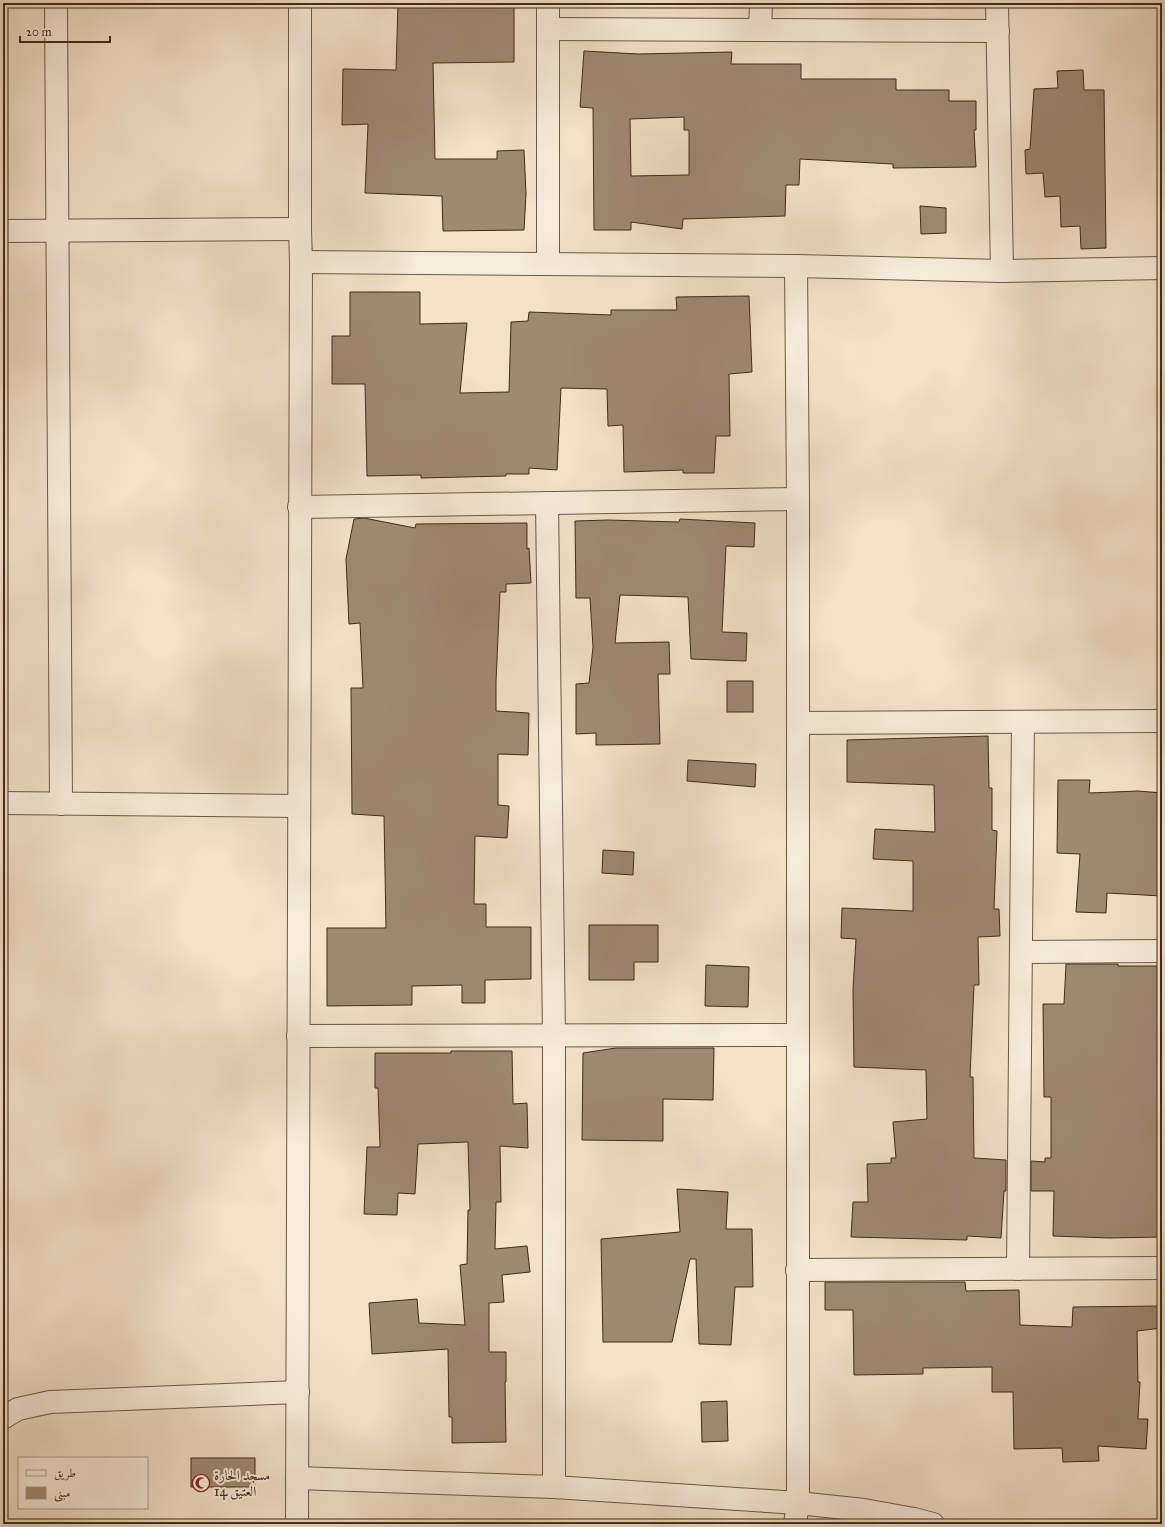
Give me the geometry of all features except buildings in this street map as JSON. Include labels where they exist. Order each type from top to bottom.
[{"type":"street","points":[[56,3],[61,804]]},
{"type":"street","points":[[297,1524],[298,806],[301,262],[300,3]]},
{"type":"street","points":[[548,3],[548,264]]},
{"type":"street","points":[[760,30],[761,3]]},
{"type":"street","points":[[997,3],[1002,271]]},
{"type":"street","points":[[548,29],[998,31]]},
{"type":"street","points":[[3,231],[300,229]]},
{"type":"street","points":[[301,262],[796,266],[1002,271],[1162,268]]},
{"type":"street","points":[[796,266],[798,499],[796,1514]]},
{"type":"street","points":[[299,507],[798,499]]},
{"type":"street","points":[[547,503],[554,1036],[554,1487]]},
{"type":"street","points":[[798,724],[1162,721]]},
{"type":"street","points":[[1018,1269],[1023,722]]},
{"type":"street","points":[[3,803],[298,806]]},
{"type":"street","points":[[1021,952],[1162,951]]},
{"type":"street","points":[[298,1036],[797,1034]]},
{"type":"street","points":[[797,1270],[1162,1268]]},
{"type":"street","points":[[3,1418],[18,1409],[50,1402],[298,1392]]},
{"type":"street","points":[[297,1478],[554,1487],[796,1514],[864,1510],[933,1524]]},
{"type":"place","name":"مسجد الحارة 14 العتيق","points":[[201,1483]]}]
